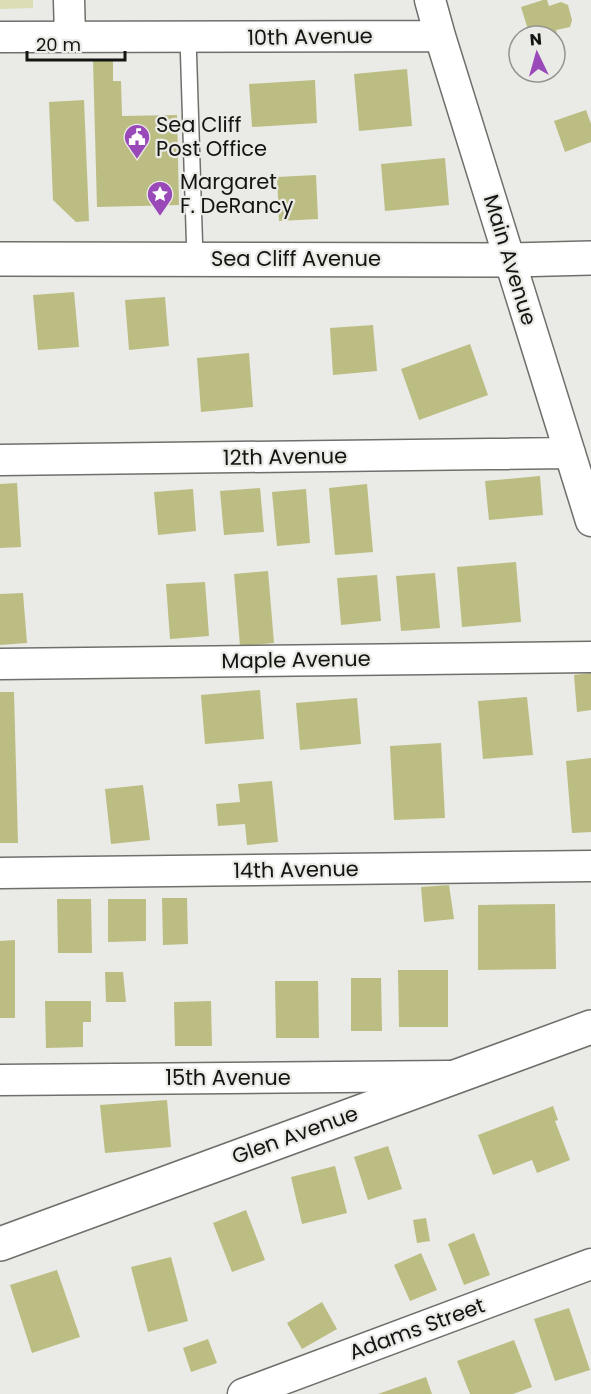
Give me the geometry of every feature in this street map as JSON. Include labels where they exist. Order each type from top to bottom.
[{"type":"street","points":[[69,0],[70,37]]},
{"type":"street","name":"Main Avenue","points":[[430,0],[591,520]]},
{"type":"street","name":"10th Avenue","points":[[0,38],[440,36]]},
{"type":"street","name":"Sea Cliff Avenue","points":[[0,260],[591,258]]},
{"type":"street","name":"12th Avenue","points":[[0,460],[570,453]]},
{"type":"street","name":"Maple Avenue","points":[[0,664],[591,657]]},
{"type":"street","name":"14th Avenue","points":[[0,873],[591,866]]},
{"type":"street","name":"Glen Avenue","points":[[0,1244],[591,1027]]},
{"type":"street","name":"15th Avenue","points":[[0,1080],[456,1076]]},
{"type":"street","name":"Adams Street","points":[[243,1394],[591,1264]]},
{"type":"lane","points":[[188,38],[195,259]]},
{"type":"green space","points":[[0,0],[33,0],[33,8],[0,9]]},
{"type":"building","points":[[543,0],[547,0],[549,6],[561,2],[568,5],[572,20],[570,27],[567,28],[567,24],[526,24],[521,7]]},
{"type":"building","name":"Sea Cliff Post Office","points":[[93,60],[113,60],[113,81],[121,81],[122,116],[177,115],[179,205],[97,207]]},
{"type":"building","points":[[407,69],[412,126],[359,131],[354,74]]},
{"type":"building","points":[[315,80],[317,123],[252,127],[249,84]]},
{"type":"building","points":[[84,100],[89,221],[76,222],[53,200],[49,102]]},
{"type":"building","points":[[586,110],[591,124],[591,142],[565,152],[554,121]]},
{"type":"building","points":[[445,158],[449,205],[385,211],[381,164]]},
{"type":"building","points":[[316,175],[318,219],[279,221],[277,177]]},
{"type":"building","points":[[74,292],[79,347],[38,350],[33,295]]},
{"type":"building","points":[[165,297],[169,346],[129,350],[125,300]]},
{"type":"building","points":[[373,325],[377,371],[333,375],[330,328]]},
{"type":"building","points":[[470,344],[488,395],[419,420],[401,369]]},
{"type":"building","points":[[249,353],[253,407],[201,412],[197,358]]},
{"type":"building","points":[[540,476],[543,515],[489,520],[485,481]]},
{"type":"building","points":[[17,483],[21,547],[0,548],[0,484]]},
{"type":"building","points":[[367,484],[373,552],[335,555],[329,488]]},
{"type":"building","points":[[260,488],[264,532],[224,535],[220,491]]},
{"type":"building","points":[[193,489],[196,531],[158,535],[154,492]]},
{"type":"building","points":[[306,489],[310,543],[277,546],[272,492]]},
{"type":"building","points":[[516,562],[521,622],[462,627],[457,567]]},
{"type":"building","points":[[268,571],[274,643],[240,646],[234,574]]},
{"type":"building","points":[[435,573],[440,628],[401,631],[396,576]]},
{"type":"building","points":[[377,575],[381,621],[341,625],[337,578]]},
{"type":"building","points":[[205,582],[209,636],[170,639],[166,584]]},
{"type":"building","points":[[23,593],[27,643],[0,645],[0,594]]},
{"type":"building","points":[[591,673],[591,710],[577,712],[574,675]]},
{"type":"building","points":[[260,690],[264,739],[205,744],[201,695]]},
{"type":"building","points":[[0,692],[14,692],[18,843],[0,843]]},
{"type":"building","points":[[527,697],[533,755],[483,759],[478,701]]},
{"type":"building","points":[[357,698],[361,744],[300,750],[296,703]]},
{"type":"building","points":[[441,743],[445,818],[394,820],[390,746]]},
{"type":"building","points":[[591,758],[591,832],[572,833],[566,761]]},
{"type":"building","points":[[272,781],[278,842],[247,845],[245,824],[218,826],[216,804],[240,802],[238,784]]},
{"type":"building","points":[[143,785],[150,840],[111,844],[105,789]]},
{"type":"building","points":[[449,885],[454,919],[424,922],[421,887]]},
{"type":"building","points":[[162,898],[187,898],[188,944],[163,945]]},
{"type":"building","points":[[57,899],[91,899],[92,953],[58,953]]},
{"type":"building","points":[[108,899],[146,899],[146,941],[108,942]]},
{"type":"building","points":[[555,904],[556,969],[478,970],[478,905]]},
{"type":"building","points":[[15,940],[15,1018],[0,1018],[0,941]]},
{"type":"building","points":[[398,970],[448,970],[448,1027],[399,1027]]},
{"type":"building","points":[[105,972],[123,972],[126,1002],[106,1002]]},
{"type":"building","points":[[351,978],[381,978],[382,1031],[351,1031]]},
{"type":"building","points":[[275,981],[318,981],[319,1038],[276,1038]]},
{"type":"building","points":[[45,1001],[91,1001],[91,1022],[83,1022],[83,1047],[46,1048]]},
{"type":"building","points":[[211,1001],[212,1046],[175,1046],[174,1002]]},
{"type":"building","points":[[167,1100],[171,1147],[105,1153],[100,1105]]},
{"type":"building","points":[[553,1106],[558,1120],[555,1121],[570,1160],[537,1173],[532,1160],[493,1175],[478,1135]]},
{"type":"building","points":[[388,1146],[402,1189],[368,1200],[354,1157]]},
{"type":"building","points":[[335,1166],[347,1213],[302,1224],[291,1177]]},
{"type":"building","points":[[246,1210],[265,1260],[232,1272],[213,1223]]},
{"type":"building","points":[[426,1218],[430,1241],[417,1243],[413,1220]]},
{"type":"building","points":[[474,1233],[490,1275],[464,1285],[448,1244]]},
{"type":"building","points":[[421,1253],[437,1290],[410,1301],[394,1265]]},
{"type":"building","points":[[171,1257],[188,1321],[148,1332],[131,1267]]},
{"type":"building","points":[[57,1270],[80,1337],[32,1353],[10,1285]]},
{"type":"building","points":[[322,1302],[337,1329],[302,1349],[287,1323]]},
{"type":"building","points":[[569,1308],[590,1370],[555,1381],[534,1319]]},
{"type":"building","points":[[208,1339],[217,1363],[191,1372],[183,1348]]},
{"type":"building","points":[[514,1340],[532,1387],[513,1394],[470,1394],[457,1361]]},
{"type":"building","points":[[426,1377],[432,1394],[378,1394]]},
{"type":"place","name":"Sea Cliff Post Office","points":[[137,160]]},
{"type":"place","name":"Margaret F. DeRancy","points":[[160,217]]}]
